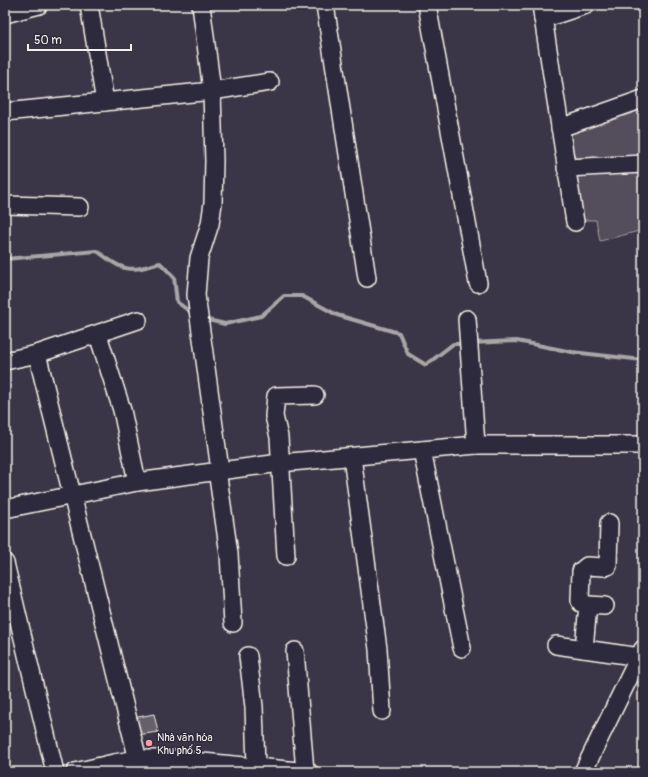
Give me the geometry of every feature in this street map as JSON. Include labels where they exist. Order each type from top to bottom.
[{"type":"street","points":[[5,14],[39,5]]},
{"type":"street","points":[[89,5],[105,102]]},
{"type":"street","points":[[201,5],[212,91],[214,161],[213,203],[210,224],[199,258],[196,295],[229,554],[233,623]]},
{"type":"street","points":[[325,5],[367,278]]},
{"type":"street","points":[[427,5],[478,283]]},
{"type":"street","points":[[575,222],[542,12],[586,5]]},
{"type":"street","points":[[5,112],[212,91],[270,82]]},
{"type":"street","points":[[560,128],[643,99]]},
{"type":"street","points":[[567,173],[632,171],[643,164]]},
{"type":"street","points":[[5,205],[80,208]]},
{"type":"street","points":[[5,361],[37,354],[98,335],[138,320]]},
{"type":"street","points":[[467,327],[476,445]]},
{"type":"street","points":[[98,335],[122,410],[136,482]]},
{"type":"street","points":[[37,354],[139,766]]},
{"type":"street","points":[[286,556],[279,437],[274,416],[276,396],[315,395]]},
{"type":"street","points":[[5,509],[136,482],[280,463],[476,445],[643,445]]},
{"type":"street","points":[[422,450],[462,648]]},
{"type":"street","points":[[352,457],[378,649],[382,711]]},
{"type":"street","points":[[605,606],[581,603],[581,571],[587,566],[608,566],[609,523]]},
{"type":"street","points":[[5,563],[55,772]]},
{"type":"street","points":[[584,649],[588,605]]},
{"type":"street","points":[[556,645],[584,649],[641,653],[583,772]]},
{"type":"street","points":[[75,772],[114,763],[139,766],[171,758],[307,772],[295,651]]},
{"type":"street","points":[[248,656],[254,708],[256,766]]},
{"type":"shaded area","points":[[643,104],[643,230],[600,241],[596,220],[579,220],[565,132]]},
{"type":"building","points":[[154,714],[158,732],[137,735],[133,718]]},
{"type":"waterway","points":[[5,259],[97,251],[114,263],[126,268],[140,268],[160,263],[174,277],[177,302],[193,314]]},
{"type":"waterway","points":[[204,319],[225,324],[261,316],[284,296],[302,296],[337,315],[399,333],[408,354],[426,365],[453,344],[465,344]]},
{"type":"waterway","points":[[472,343],[517,341],[572,352],[643,360]]},
{"type":"place","name":"Nhà văn hóa Khu phố 5","points":[[149,743]]}]
